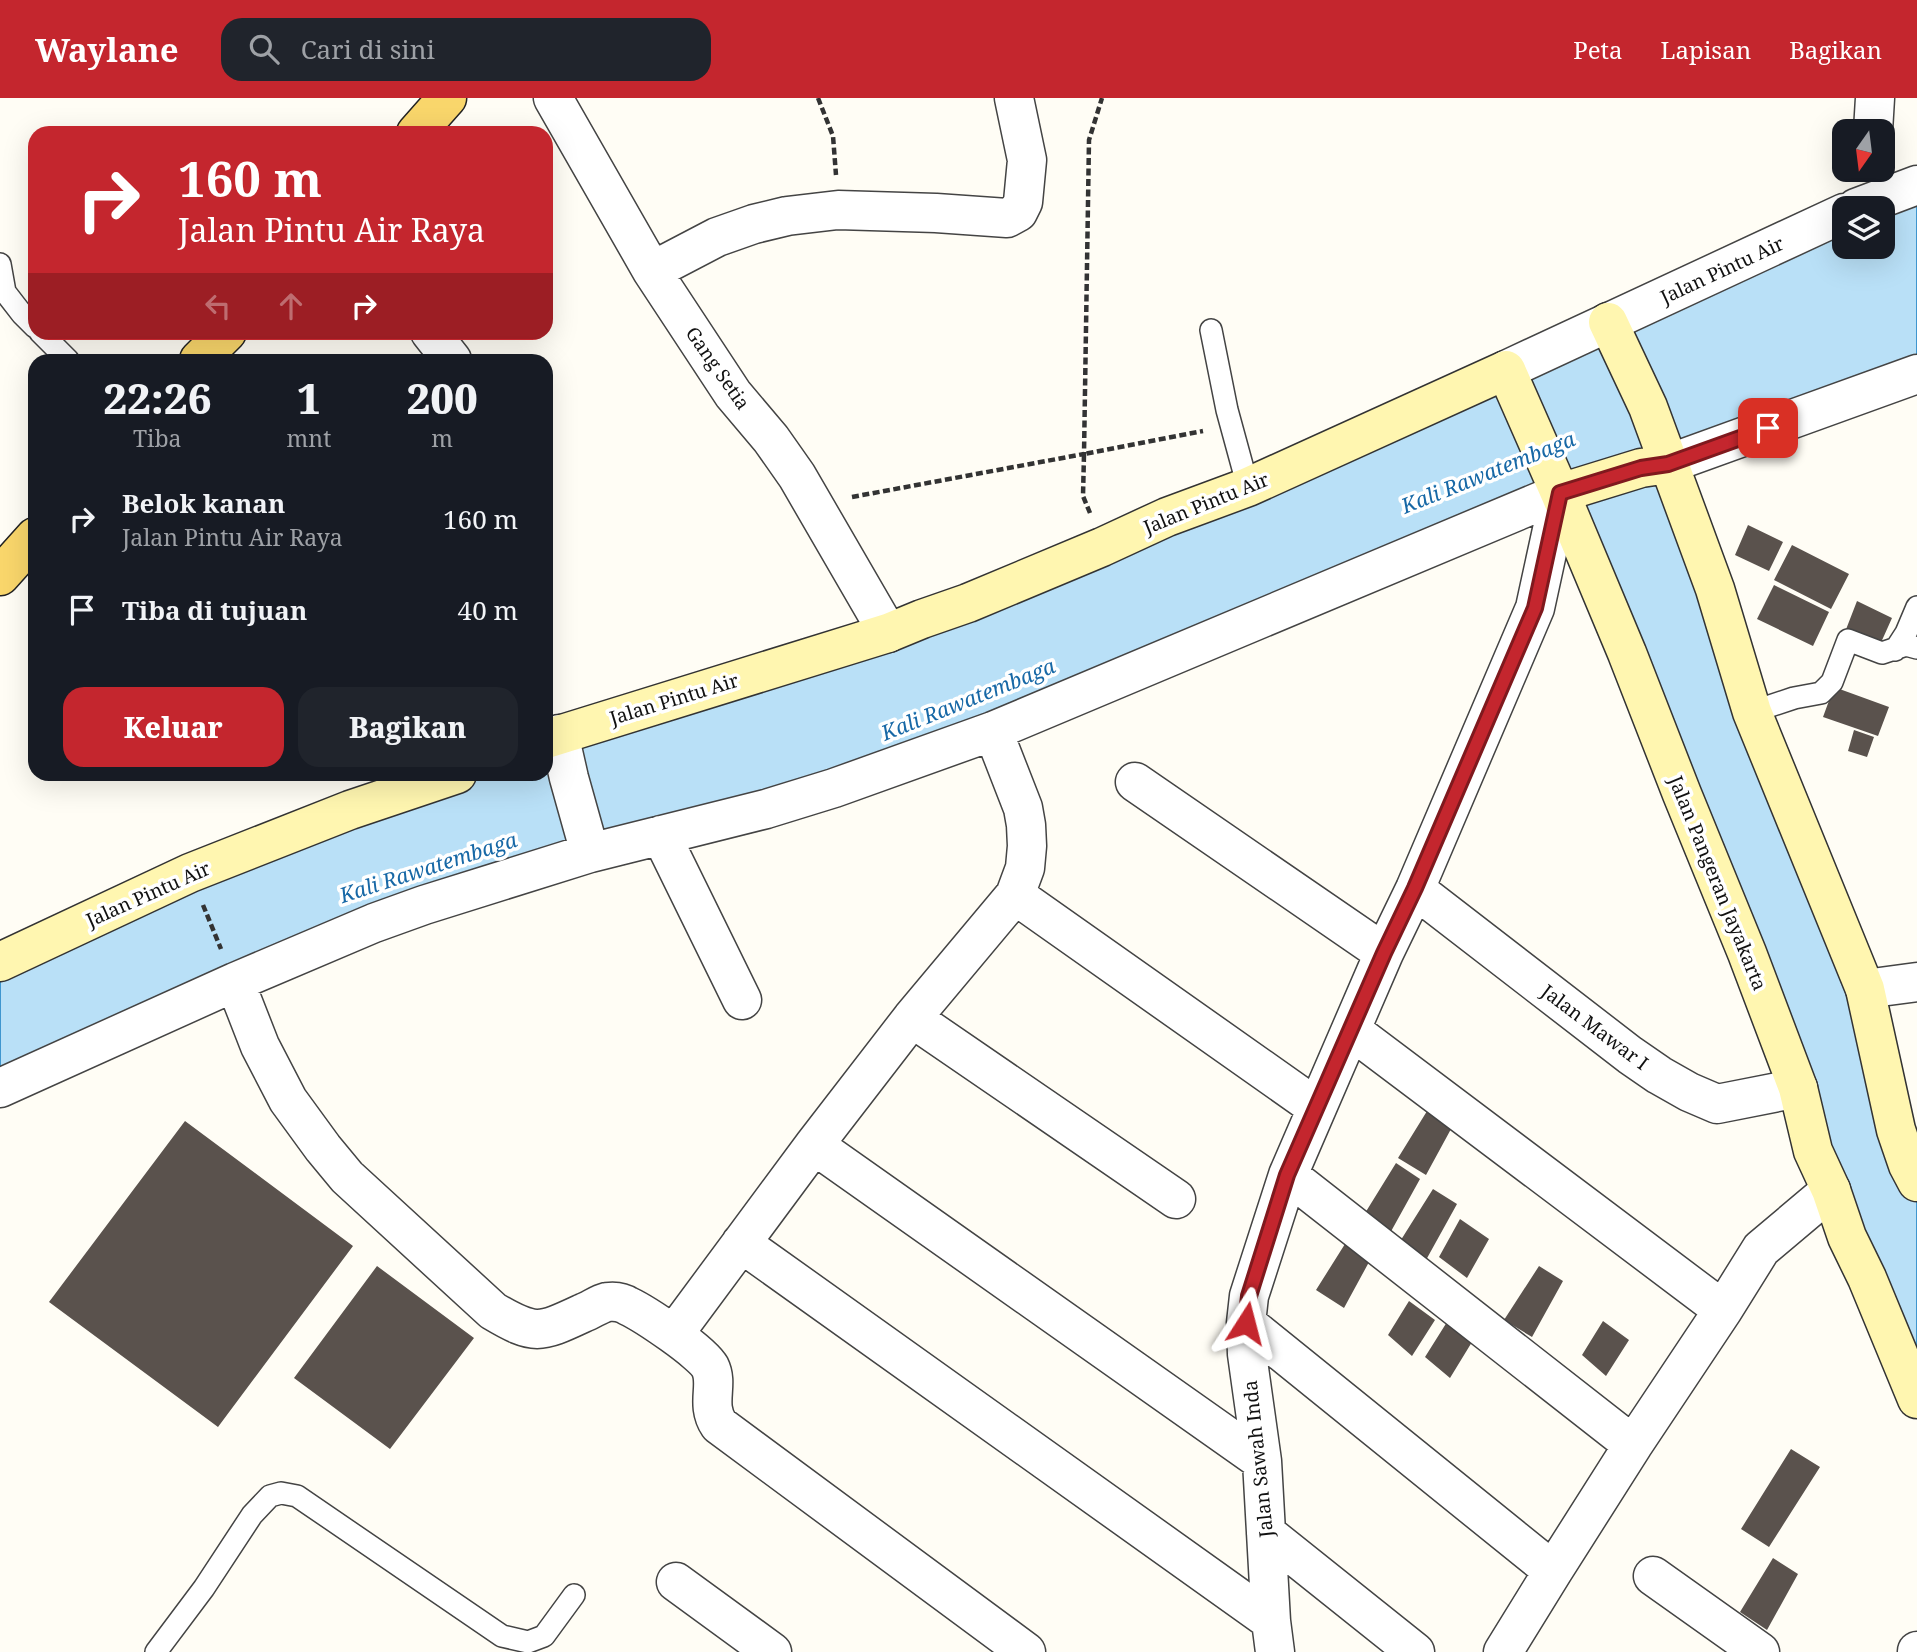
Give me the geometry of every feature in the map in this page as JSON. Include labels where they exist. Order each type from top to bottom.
[{"type":"main road","points":[[422,126],[447,98]]},
{"type":"main road","points":[[205,354],[219,340]]},
{"type":"main road","points":[[0,576],[28,545]]},
{"type":"street","name":"Gang Setia","points":[[553,98],[652,271],[733,394],[771,439],[797,476],[888,634]]},
{"type":"street","points":[[652,271],[717,237],[787,216],[838,210],[1007,218],[1018,212],[1023,202],[1027,160],[1014,98]]},
{"type":"street","points":[[1875,119],[1876,98]]},
{"type":"street","name":"Jalan Pintu Air","points":[[1869,196],[1917,185]]},
{"type":"street","name":"Jalan Pintu Air","points":[[553,737],[888,634],[968,603],[1167,517],[1248,487],[1608,323],[1832,212]]},
{"type":"street","points":[[1608,323],[1648,407],[1715,589],[1752,712],[1865,989],[1896,1130],[1917,1182]]},
{"type":"street","points":[[436,340],[447,354]]},
{"type":"street","name":"Jalan Pangeran Jayakarta","points":[[1506,370],[1628,653],[1798,1088],[1812,1151],[1831,1190],[1847,1237],[1917,1399]]},
{"type":"street","points":[[0,1088],[231,971],[589,847],[661,835],[766,809],[993,731],[1560,493],[1641,468],[1668,464],[1917,374]]},
{"type":"street","name":"Jalan Sawah Inda","points":[[1272,1643],[1262,1461],[1247,1354],[1249,1296],[1287,1175],[1415,888],[1535,608],[1560,493]]},
{"type":"street","points":[[674,1334],[912,1018],[1016,895],[1025,868],[1026,825],[1023,808],[993,731]]},
{"type":"street","points":[[553,739],[569,778],[589,847]]},
{"type":"street","name":"Jalan Pintu Air","points":[[0,962],[190,873],[350,810],[436,781]]},
{"type":"street","points":[[1135,782],[1384,953]]},
{"type":"street","points":[[661,835],[742,1000]]},
{"type":"street","name":"Jalan Mawar I","points":[[1415,888],[1630,1055],[1689,1092],[1717,1104],[1798,1088]]},
{"type":"street","points":[[1016,895],[1317,1108]]},
{"type":"street","points":[[231,971],[260,1046],[288,1100],[323,1148],[347,1177],[493,1311],[512,1322],[537,1330],[551,1328],[606,1302],[617,1301],[674,1334],[709,1366],[712,1375],[712,1408],[719,1425],[1026,1652]]},
{"type":"street","points":[[1865,989],[1917,982]]},
{"type":"street","points":[[912,1018],[1176,1199]]},
{"type":"street","points":[[1352,1030],[1723,1310]]},
{"type":"street","points":[[814,1145],[1262,1461]]},
{"type":"street","points":[[1287,1175],[1633,1445]]},
{"type":"street","points":[[1503,1652],[1633,1445],[1761,1249],[1831,1190]]},
{"type":"street","points":[[741,1243],[1272,1643]]},
{"type":"street","points":[[1246,1323],[1553,1571]]},
{"type":"street","points":[[1266,1533],[1415,1652]]},
{"type":"street","points":[[1653,1576],[1760,1652]]},
{"type":"street","points":[[676,1582],[772,1652]]},
{"type":"lane","points":[[0,264],[5,292],[28,320]]},
{"type":"lane","points":[[1211,330],[1231,425],[1248,487]]},
{"type":"lane","points":[[48,340],[62,354]]},
{"type":"lane","points":[[1895,650],[1906,634],[1917,607]]},
{"type":"lane","points":[[1752,712],[1821,692],[1832,682],[1848,640],[1882,653],[1906,645],[1917,648]]},
{"type":"lane","points":[[156,1652],[204,1588],[251,1515],[270,1496],[281,1493],[297,1496],[497,1644],[528,1642],[544,1636],[573,1595]]},
{"type":"path","points":[[818,98],[833,136],[838,210]]},
{"type":"path","points":[[1102,98],[1089,140],[1083,496],[1102,547]]},
{"type":"path","points":[[813,504],[1231,425]]},
{"type":"path","points":[[205,909],[231,971]]},
{"type":"water","name":"Kali Rawatembaga","points":[[1917,185],[1917,374],[1668,464],[1917,1182],[1917,1399],[1560,493],[993,731],[590,853],[0,1090],[0,962],[440,781],[553,781],[553,737],[888,633],[1832,218],[1832,259],[1895,259],[1895,200]]},
{"type":"building","points":[[1748,525],[1783,542],[1769,571],[1735,555]]},
{"type":"building","points":[[1792,545],[1849,574],[1831,609],[1774,580]]},
{"type":"building","points":[[1774,585],[1829,612],[1813,646],[1757,619]]},
{"type":"building","points":[[1857,601],[1892,618],[1879,647],[1845,632]]},
{"type":"building","points":[[1834,687],[1889,707],[1878,736],[1823,717]]},
{"type":"building","points":[[1854,730],[1874,737],[1867,757],[1848,751]]},
{"type":"building","points":[[1432,1103],[1457,1118],[1426,1175],[1398,1158]]},
{"type":"building","points":[[185,1121],[353,1246],[218,1427],[49,1302]]},
{"type":"building","points":[[1396,1163],[1420,1179],[1389,1235],[1362,1218]]},
{"type":"building","points":[[1433,1189],[1457,1204],[1426,1260],[1399,1243]]},
{"type":"building","points":[[1460,1219],[1489,1239],[1467,1278],[1439,1257]]},
{"type":"building","points":[[1350,1236],[1375,1251],[1344,1308],[1316,1290]]},
{"type":"building","points":[[377,1266],[474,1338],[390,1449],[294,1378]]},
{"type":"building","points":[[1539,1266],[1563,1281],[1532,1337],[1504,1320]]},
{"type":"building","points":[[1409,1301],[1435,1320],[1412,1356],[1388,1335]]},
{"type":"building","points":[[1603,1321],[1629,1340],[1606,1376],[1582,1355]]},
{"type":"building","points":[[1447,1322],[1472,1342],[1450,1378],[1425,1357]]},
{"type":"building","points":[[1791,1449],[1820,1467],[1769,1547],[1741,1529]]},
{"type":"building","points":[[1773,1558],[1798,1574],[1767,1630],[1740,1612]]},
{"type":"route","points":[[1246,1323],[1249,1296],[1287,1175],[1415,888],[1535,608],[1560,493],[1641,468],[1668,464],[1768,428]]}]
